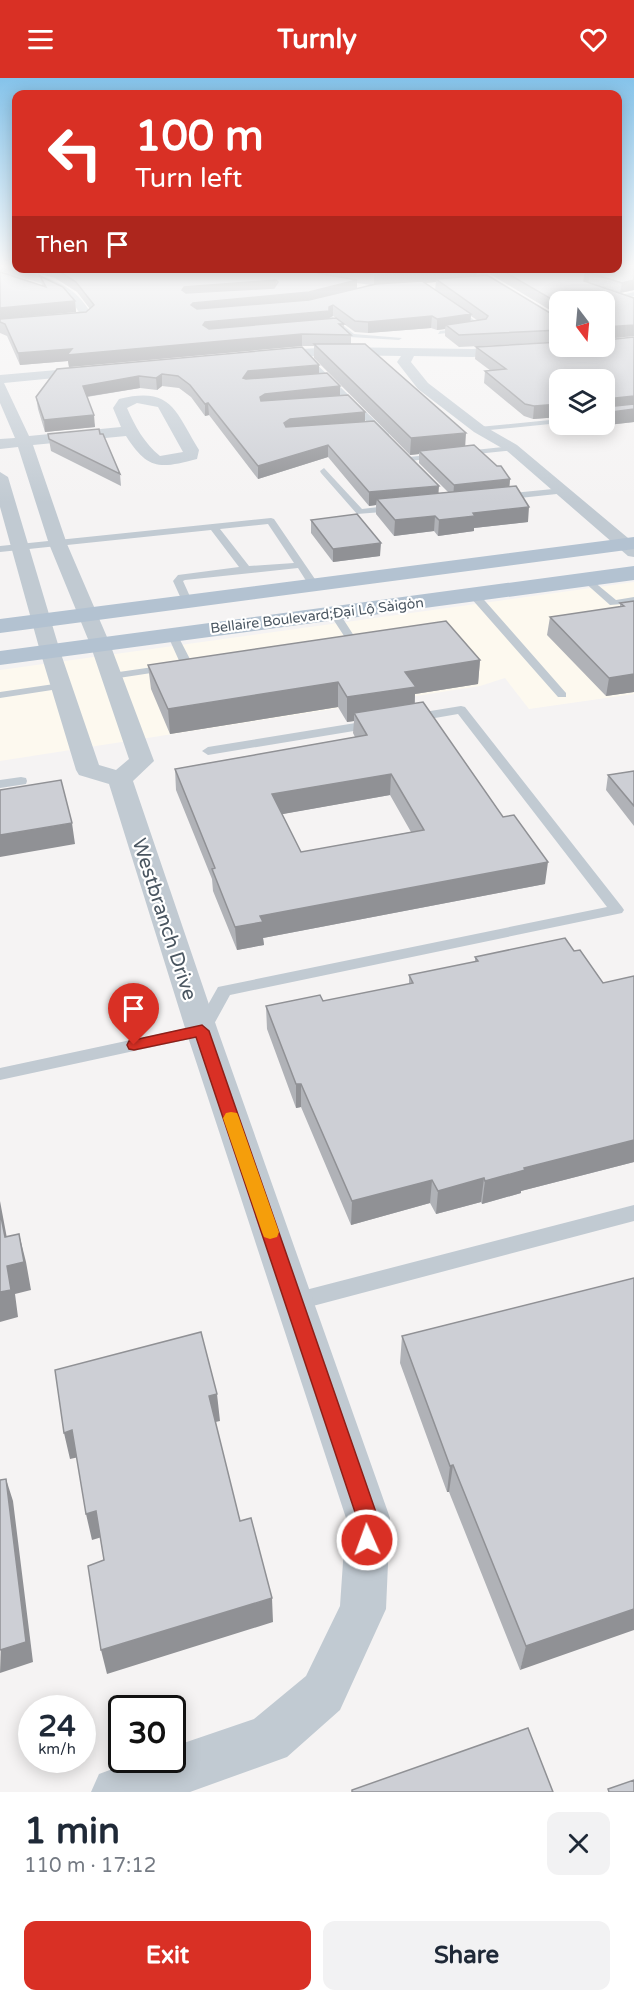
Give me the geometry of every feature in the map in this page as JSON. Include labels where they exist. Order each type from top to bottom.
[{"type":"main road","name":"Bellaire Boulevard;Đại Lộ Sàigòn","points":[[0,626],[631,547]]},
{"type":"main road","name":"Bellaire Boulevard;Đại Lộ Sàigòn","points":[[0,658],[634,573]]},
{"type":"main road","points":[[314,585],[334,613]]},
{"type":"street","points":[[255,356],[302,352],[472,353],[549,348]]},
{"type":"street","points":[[410,352],[404,362],[423,386],[479,429],[512,448],[631,547]]},
{"type":"street","points":[[0,379],[104,370]]},
{"type":"street","points":[[0,386],[24,442],[58,544],[100,644],[142,761],[120,779],[88,770],[40,620],[10,548],[0,477]]},
{"type":"street","points":[[137,399],[153,400],[163,404],[191,450],[191,456],[158,461],[147,455],[129,431],[120,408],[124,402],[137,399]]},
{"type":"street","points":[[0,444],[129,431]]},
{"type":"street","name":"Westbranch Drive","points":[[117,1792],[269,1739],[323,1693],[363,1609],[368,1518],[202,1031],[120,779]]},
{"type":"lane","points":[[302,352],[393,444]]},
{"type":"lane","points":[[317,381],[329,380]]},
{"type":"lane","points":[[342,404],[353,402]]},
{"type":"lane","points":[[479,429],[549,422]]},
{"type":"lane","points":[[366,429],[377,428]]},
{"type":"lane","points":[[410,459],[512,448]]},
{"type":"lane","points":[[401,451],[418,468]]},
{"type":"lane","points":[[324,471],[360,512],[405,507]]},
{"type":"lane","points":[[495,498],[563,491]]},
{"type":"lane","points":[[10,548],[271,521],[314,585]]},
{"type":"lane","points":[[214,526],[247,569]]},
{"type":"lane","points":[[187,602],[178,581],[182,577],[301,565]]},
{"type":"lane","points":[[587,579],[614,603],[634,600]]},
{"type":"lane","points":[[474,595],[562,695]]},
{"type":"lane","points":[[334,613],[353,642]]},
{"type":"lane","points":[[112,676],[192,664],[172,634]]},
{"type":"lane","points":[[0,695],[61,686]]},
{"type":"lane","points":[[0,1074],[202,1031],[224,991],[617,910],[461,710],[208,751]]},
{"type":"lane","points":[[0,784],[21,781]]},
{"type":"lane","points":[[294,1302],[634,1213]]},
{"type":"shaded area","points":[[634,582],[634,694],[529,709],[505,678],[480,686],[0,761],[0,670]]},
{"type":"building","points":[[14,343],[201,343],[67,355],[72,349],[18,353]]},
{"type":"building","points":[[549,343],[549,357],[615,357],[615,343],[634,343],[634,396],[615,398],[615,369],[549,369],[549,405],[525,404],[485,371],[506,369],[476,347]]},
{"type":"building","points":[[314,344],[365,344],[466,433],[411,438]]},
{"type":"building","points":[[302,347],[319,365],[248,371],[243,378],[327,373],[340,386],[265,394],[260,397],[261,401],[348,395],[365,412],[290,419],[284,423],[286,427],[374,421],[439,486],[369,492],[328,445],[258,466],[208,403],[205,404],[190,385],[178,376],[162,374],[156,378],[139,376],[83,386],[94,415],[44,420],[36,397],[57,369]]},
{"type":"building","points":[[634,404],[634,409],[615,412],[615,406]]},
{"type":"building","points":[[99,429],[120,474],[49,439],[48,434]]},
{"type":"building","points":[[474,445],[497,466],[501,466],[510,479],[454,485],[419,451]]},
{"type":"building","points":[[516,486],[529,507],[473,513],[475,516],[439,520],[435,516],[395,520],[377,499]]},
{"type":"building","points":[[357,514],[381,543],[333,549],[311,520]]},
{"type":"building","points":[[634,601],[634,674],[609,678],[550,617],[624,606],[620,603]]},
{"type":"building","points":[[446,621],[480,660],[405,672],[416,687],[347,697],[338,682],[168,709],[148,665]]},
{"type":"building","points":[[423,702],[503,817],[514,815],[548,862],[260,916],[263,922],[235,927],[212,869],[215,868],[175,769],[367,735],[354,713]],"holes":[[[391,774],[424,830],[301,852],[272,794]]]},
{"type":"building","points":[[634,771],[634,806],[608,775]]},
{"type":"building","points":[[61,780],[72,823],[0,835],[0,790]]},
{"type":"building","points":[[565,938],[574,951],[580,950],[603,983],[634,976],[634,1140],[524,1168],[525,1170],[485,1181],[484,1178],[438,1191],[432,1180],[352,1201],[301,1084],[296,1084],[266,1006],[320,995],[323,1001],[413,983],[409,975],[478,961],[475,957]]},
{"type":"building","points":[[0,1212],[5,1237],[19,1234],[24,1262],[7,1266],[11,1290],[0,1292]]},
{"type":"building","points":[[634,1278],[634,1609],[526,1646],[453,1465],[450,1466],[402,1336]]},
{"type":"building","points":[[201,1332],[217,1394],[209,1396],[240,1521],[251,1518],[272,1598],[101,1650],[88,1566],[104,1560],[96,1511],[86,1514],[72,1430],[64,1433],[55,1370]]},
{"type":"building","points":[[6,1479],[26,1642],[0,1650],[0,1480]]},
{"type":"building","points":[[528,1728],[553,1792],[352,1792],[352,1790]]},
{"type":"building","points":[[634,1780],[634,1792],[609,1792],[608,1789]]},
{"type":"slow traffic","points":[[231,1118],[270,1232]]},
{"type":"route","points":[[134,1045],[202,1031],[368,1518],[367,1540]]}]
